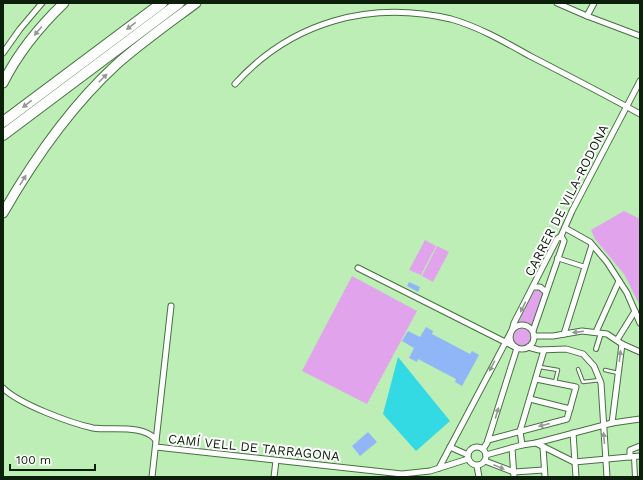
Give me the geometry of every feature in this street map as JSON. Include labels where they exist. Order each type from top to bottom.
[{"type":"highway","points":[[3,83],[30,41],[64,3]]},
{"type":"highway","points":[[3,122],[162,3]]},
{"type":"highway","points":[[3,135],[179,3]]},
{"type":"highway","points":[[3,213],[28,172],[56,132],[100,81],[127,56],[196,3]]},
{"type":"street","points":[[3,53],[20,29],[42,3]]},
{"type":"street","points":[[557,3],[640,36]]},
{"type":"street","points":[[587,16],[594,3]]},
{"type":"street","points":[[235,84],[254,64],[271,50],[306,30],[353,14],[376,11],[403,11],[440,16],[476,28],[640,114]]},
{"type":"street","name":"CARRER DE VILA-RODONA","points":[[439,468],[512,331],[557,239],[561,236],[640,81]]},
{"type":"street","points":[[565,228],[590,242],[607,262],[627,293],[640,322]]},
{"type":"street","points":[[358,268],[516,347],[523,349],[532,344],[533,334],[546,292],[564,241],[561,236]]},
{"type":"street","points":[[564,334],[592,245]]},
{"type":"street","points":[[557,258],[585,267]]},
{"type":"street","points":[[596,349],[599,333],[619,281]]},
{"type":"street","name":"CARRER DE VILA-RODONA","points":[[533,287],[540,287],[546,292]]},
{"type":"street","points":[[152,477],[156,447],[155,439],[171,306]]},
{"type":"street","points":[[612,423],[620,342],[635,312]]},
{"type":"street","points":[[516,347],[510,340],[512,331],[516,326],[521,325],[527,326],[533,334],[553,336],[582,331],[607,334],[640,352]]},
{"type":"street","points":[[516,347],[488,440],[483,449],[486,458],[514,475],[544,470]]},
{"type":"street","points":[[528,347],[544,350],[566,349],[583,354],[594,366],[600,380],[603,402],[603,426],[607,477]]},
{"type":"street","points":[[522,445],[520,431],[544,350]]},
{"type":"street","points":[[488,440],[567,419],[576,387],[536,379]]},
{"type":"street","points":[[3,388],[17,399],[76,424],[95,428],[132,429],[149,434],[155,439]]},
{"type":"street","points":[[530,400],[570,409]]},
{"type":"street","points":[[477,466],[481,465],[486,458],[522,445],[536,443],[612,423],[640,419]]},
{"type":"street","points":[[572,433],[576,477]]},
{"type":"street","points":[[536,443],[574,462],[640,456]]},
{"type":"street","points":[[542,446],[545,477]]},
{"type":"street","points":[[635,477],[630,450],[640,446]]},
{"type":"street","name":"CAMÍ VELL DE TARRAGONA","points":[[156,447],[402,476],[430,471],[468,457]]},
{"type":"street","points":[[450,447],[468,457],[471,463],[477,466]]},
{"type":"street","points":[[468,457],[469,451],[474,448],[478,447],[483,449]]},
{"type":"street","points":[[512,448],[514,475]]},
{"type":"street","points":[[274,477],[276,461]]},
{"type":"street","points":[[477,466],[478,477]]},
{"type":"lane","points":[[540,367],[558,370],[555,382]]},
{"type":"lane","points":[[578,369],[583,382],[600,380]]},
{"type":"lane","points":[[605,370],[618,373]]},
{"type":"shaded area","points":[[624,211],[640,219],[640,306],[624,274],[595,239],[591,230]]},
{"type":"shaded area","points":[[425,240],[436,246],[421,275],[409,270]]},
{"type":"shaded area","points":[[437,246],[449,252],[433,282],[422,276]]},
{"type":"shaded area","points":[[352,276],[417,311],[367,404],[302,371]]},
{"type":"shaded area","points":[[538,289],[543,292],[543,294],[532,326],[525,322],[517,322],[533,292]]},
{"type":"shaded area","points":[[522,328],[528,331],[531,337],[528,343],[522,346],[516,343],[513,337],[516,331]]},
{"type":"water","points":[[398,357],[450,421],[416,451],[383,414]]},
{"type":"building","points":[[409,282],[420,287],[418,292],[407,286]]},
{"type":"building","points":[[426,327],[433,331],[432,334],[470,354],[472,351],[479,355],[462,386],[455,382],[456,379],[418,359],[417,362],[409,358],[414,348],[402,341],[408,331],[420,337]]},
{"type":"building","points":[[368,432],[377,442],[360,456],[352,446]]}]
